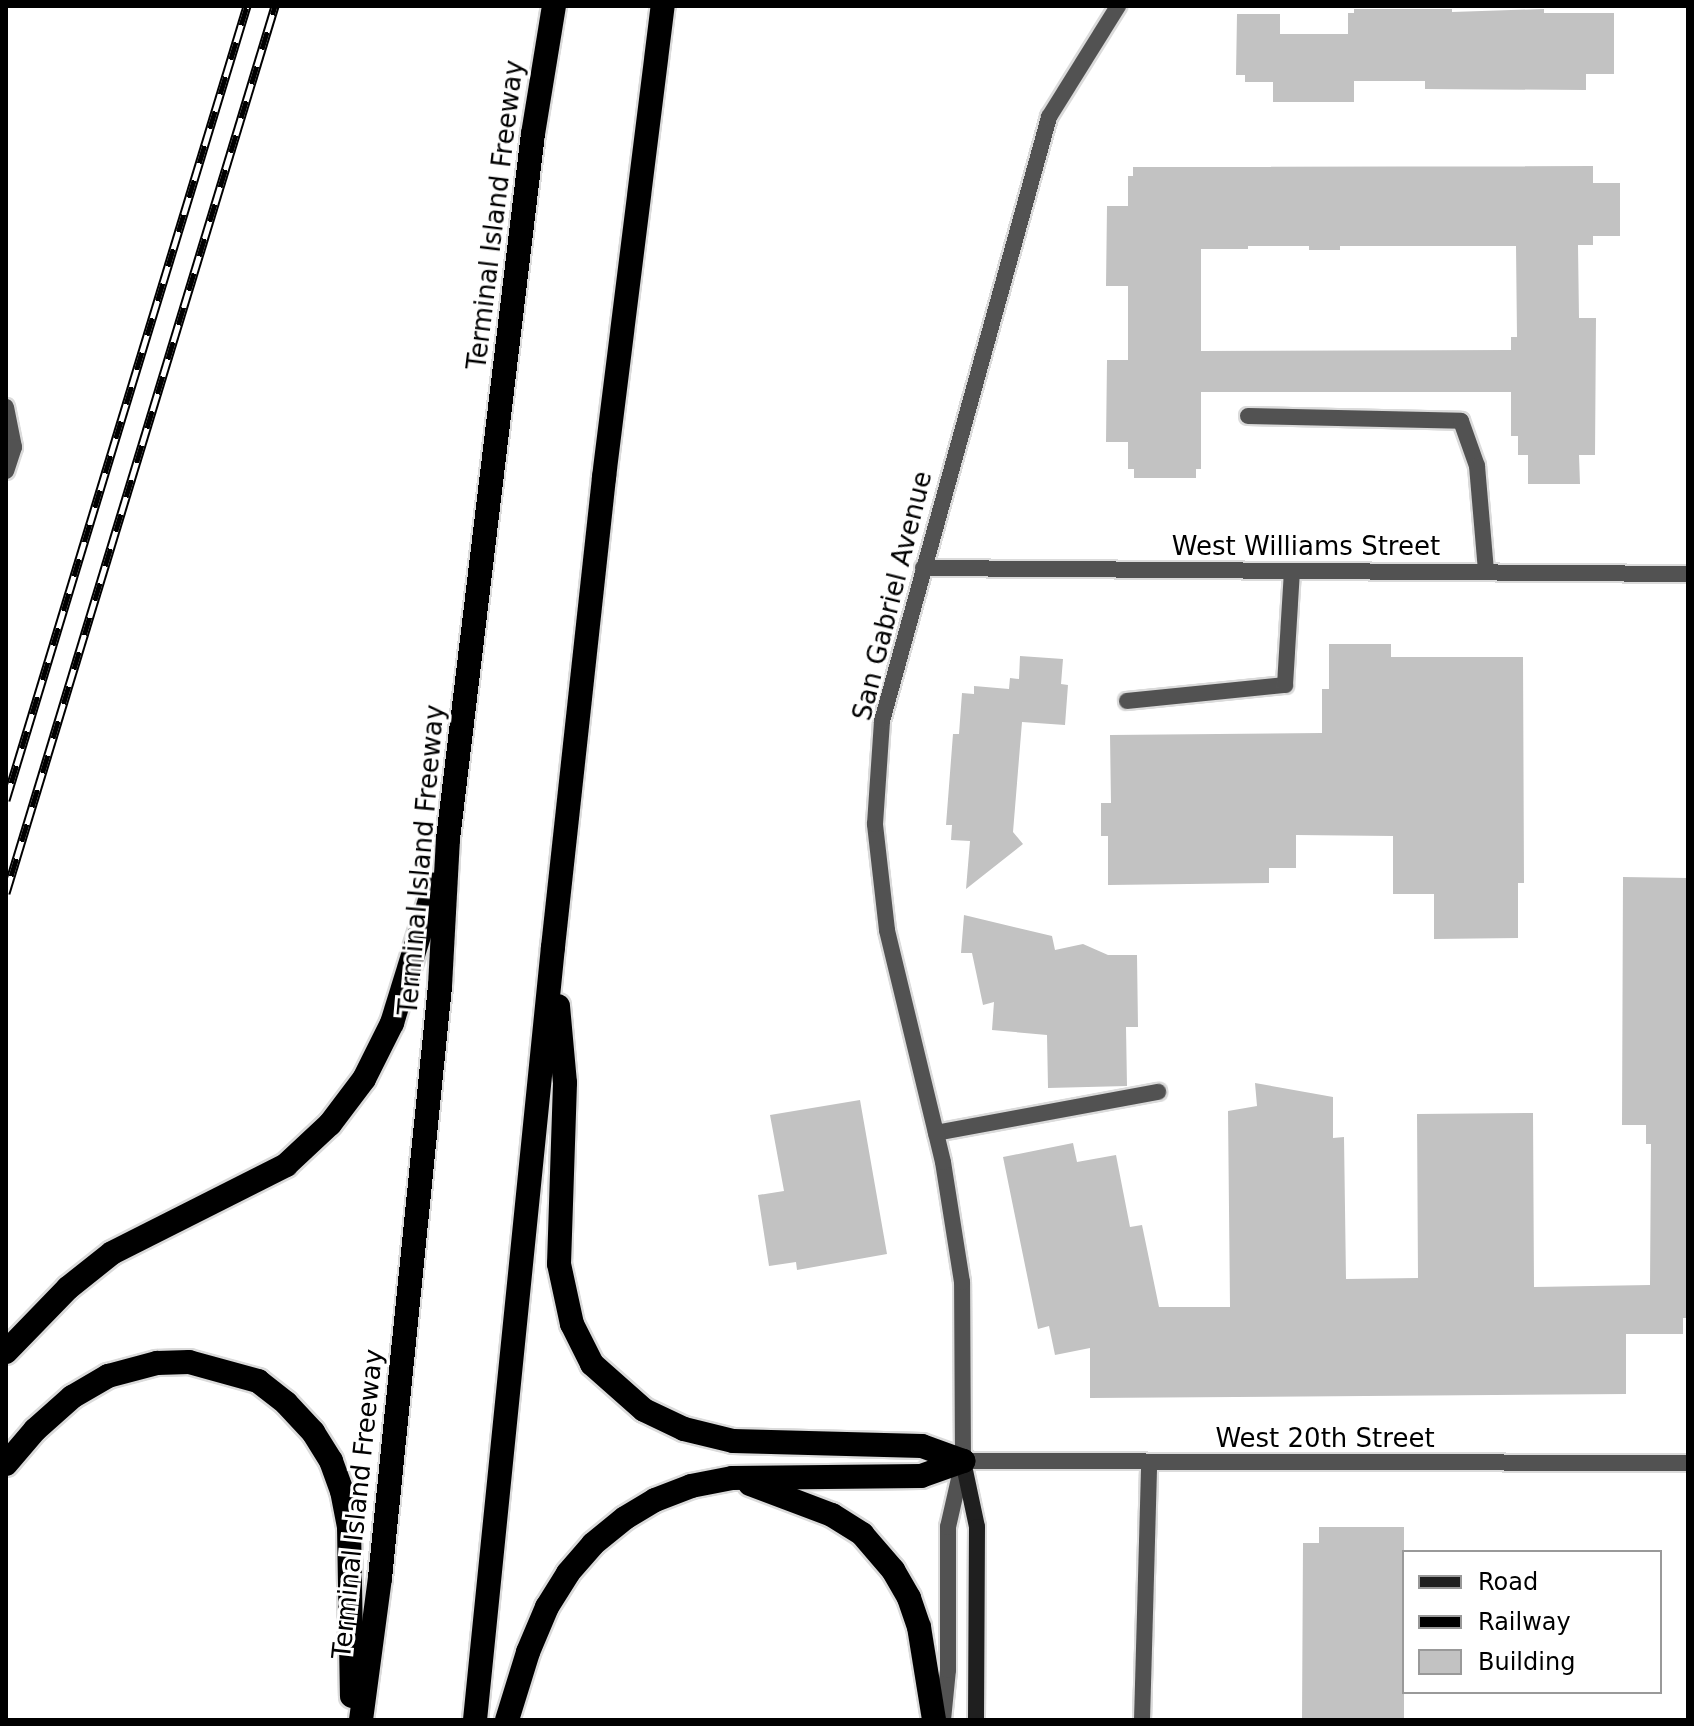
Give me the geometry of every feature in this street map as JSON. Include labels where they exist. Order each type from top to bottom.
[{"type":"highway","name":"Terminal Island Freeway","points":[[361,1720],[380,1578],[440,986],[448,839],[533,134],[554,6]]},
{"type":"highway","points":[[475,1720],[604,477],[663,6]]},
{"type":"highway","points":[[6,1352],[59,1297],[112,1253],[286,1165],[330,1124],[364,1079],[392,1023],[412,967],[448,839]]},
{"type":"highway","points":[[553,947],[565,1083],[559,1264],[572,1324],[592,1364],[644,1410],[696,1432],[733,1441],[922,1446],[963,1461]]},
{"type":"highway","points":[[6,1464],[35,1430],[72,1397],[108,1376],[157,1363],[189,1362],[258,1381],[313,1432],[331,1461],[342,1491],[349,1527],[352,1720]]},
{"type":"highway","points":[[507,1720],[547,1607],[568,1573],[593,1544],[625,1518],[655,1500],[691,1486],[732,1478],[921,1476],[963,1461]]},
{"type":"highway","points":[[732,1478],[832,1515],[862,1534],[893,1570],[909,1598],[919,1627],[934,1720]]},
{"type":"main road","name":"San Gabriel Avenue","points":[[963,1461],[977,1527],[976,1720]]},
{"type":"street","name":"San Gabriel Avenue","points":[[943,1720],[948,1670],[948,1527],[963,1461],[962,1282],[936,1133],[887,930],[875,824],[882,721],[1049,117],[1118,6]]},
{"type":"street","points":[[6,407],[14,447],[6,471]]},
{"type":"street","points":[[1248,416],[1461,421],[1477,466],[1486,572]]},
{"type":"street","name":"West Williams Street","points":[[923,568],[1688,574]]},
{"type":"street","points":[[1127,701],[1285,685],[1292,571]]},
{"type":"street","points":[[936,1133],[1158,1092]]},
{"type":"street","name":"West 20th Street","points":[[963,1461],[1688,1463]]},
{"type":"street","points":[[1142,1720],[1149,1463]]},
{"type":"building","points":[[1354,9],[1452,9],[1452,12],[1544,9],[1544,13],[1614,13],[1614,74],[1586,74],[1586,90],[1425,89],[1425,81],[1354,81],[1354,102],[1273,102],[1273,82],[1245,82],[1245,75],[1236,75],[1237,14],[1280,14],[1280,34],[1348,34],[1348,13],[1354,13]]},
{"type":"building","points":[[1593,166],[1593,183],[1620,183],[1620,236],[1593,236],[1593,245],[1578,245],[1579,318],[1596,318],[1595,455],[1579,455],[1580,484],[1528,484],[1528,455],[1518,455],[1518,436],[1511,436],[1511,392],[1201,392],[1201,469],[1196,469],[1196,478],[1134,478],[1134,469],[1128,469],[1128,442],[1106,442],[1107,360],[1128,360],[1128,286],[1106,286],[1107,206],[1128,206],[1128,176],[1133,176],[1133,167]],"holes":[[[1309,246],[1309,250],[1340,250],[1340,246],[1516,246],[1517,337],[1511,337],[1511,350],[1201,351],[1201,249]]]},
{"type":"building","points":[[1329,644],[1391,644],[1391,657],[1523,657],[1524,883],[1518,883],[1518,938],[1434,939],[1434,894],[1393,894],[1393,836],[1296,835],[1296,868],[1269,868],[1269,883],[1108,885],[1108,836],[1101,836],[1101,803],[1111,803],[1110,735],[1322,733],[1322,689],[1329,689]]},
{"type":"building","points":[[1020,656],[1063,659],[1061,684],[1068,685],[1065,725],[1022,722],[1013,832],[1023,844],[966,889],[970,841],[951,840],[952,825],[946,825],[953,734],[959,734],[962,693],[974,694],[974,686],[1009,689],[1010,678],[1019,679]]},
{"type":"building","points":[[1623,877],[1688,878],[1688,1318],[1683,1318],[1683,1334],[1626,1334],[1626,1394],[1090,1398],[1090,1348],[1055,1355],[1049,1326],[1038,1329],[1003,1157],[1073,1143],[1077,1162],[1116,1155],[1130,1227],[1142,1225],[1159,1307],[1230,1307],[1228,1111],[1257,1106],[1255,1083],[1333,1097],[1333,1138],[1344,1137],[1346,1279],[1418,1278],[1417,1114],[1533,1113],[1534,1287],[1650,1285],[1651,1144],[1646,1144],[1646,1125],[1622,1125]]},
{"type":"building","points":[[964,915],[1052,936],[1055,950],[1083,944],[1108,955],[1137,955],[1138,1027],[1126,1027],[1127,1086],[1048,1088],[1047,1035],[992,1030],[994,1002],[983,1005],[972,953],[961,953]]},
{"type":"building","points":[[860,1100],[887,1254],[797,1270],[796,1262],[769,1266],[758,1195],[784,1191],[770,1115]]},
{"type":"building","points":[[1319,1527],[1404,1527],[1404,1720],[1302,1720],[1303,1543],[1319,1543]]},
{"type":"railway","points":[[6,800],[247,6]]},
{"type":"railway","points":[[6,893],[275,6]]}]
